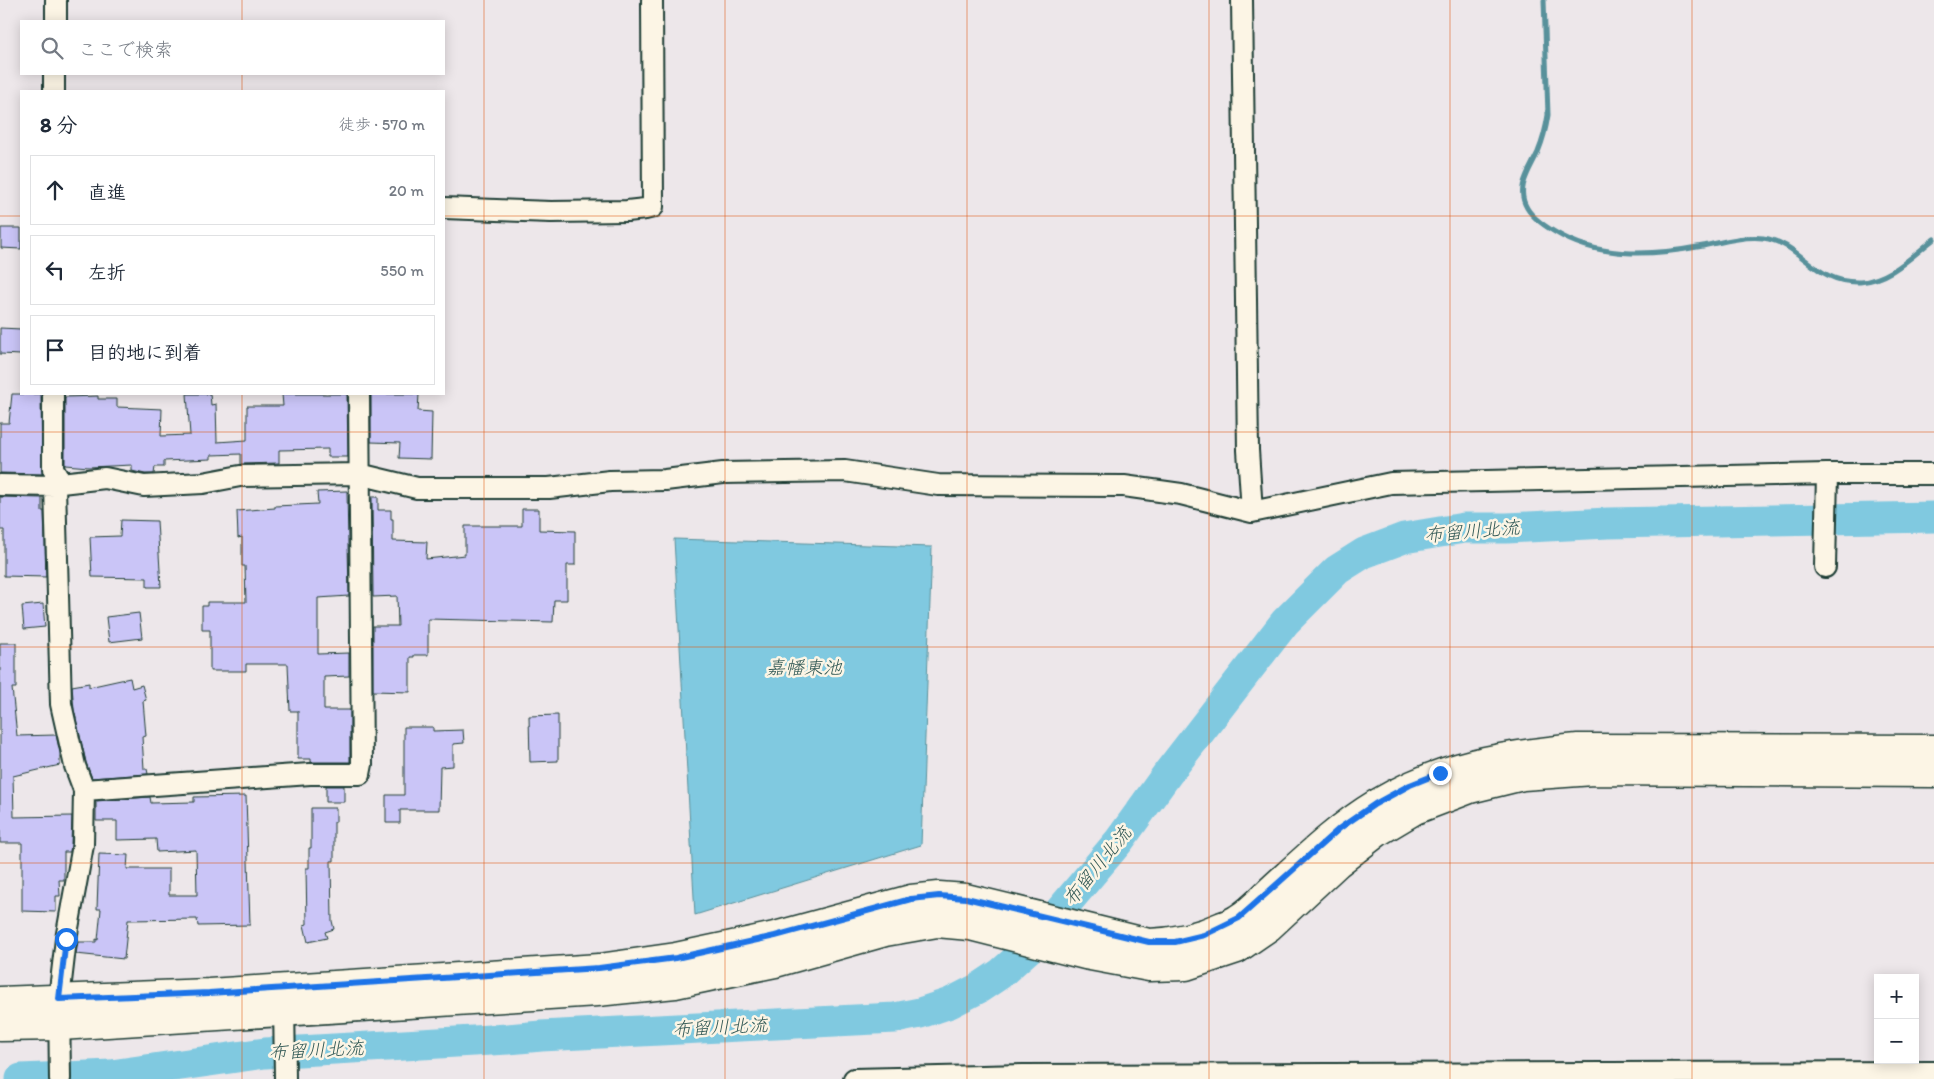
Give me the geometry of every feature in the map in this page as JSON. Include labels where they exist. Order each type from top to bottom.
[{"type":"street","points":[[56,0],[56,20]]},
{"type":"street","points":[[445,208],[551,212],[627,211],[645,210],[654,207],[652,0]]},
{"type":"street","points":[[1242,0],[1248,450],[1252,512]]},
{"type":"street","points":[[54,75],[54,90]]},
{"type":"street","points":[[53,395],[53,470],[58,485],[61,704],[75,766],[84,790],[83,845],[66,939],[60,1022],[60,1079]]},
{"type":"street","points":[[84,790],[300,775],[360,774],[362,764],[359,395]]},
{"type":"street","points":[[0,485],[58,485],[104,478],[144,486],[202,483],[240,476],[359,474],[417,488],[549,488],[610,481],[665,480],[723,473],[845,471],[938,485],[1124,486],[1180,494],[1252,512],[1391,483],[1827,481],[1934,474]]},
{"type":"street","points":[[1825,567],[1827,481]]},
{"type":"street","points":[[284,1009],[676,958],[775,936],[884,906],[939,896],[966,898],[1149,942],[1175,942],[1204,935],[1239,918],[1340,828],[1375,804],[1410,785],[1478,761],[1522,753],[1578,748],[1934,749]]},
{"type":"street","points":[[0,1028],[60,1022],[597,992],[675,984],[774,963],[886,932],[937,923],[970,926],[1000,932],[1085,955],[1149,968],[1186,966],[1237,949],[1269,927],[1338,863],[1378,832],[1415,810],[1470,789],[1523,776],[1593,771],[1934,773]]},
{"type":"street","points":[[0,1001],[60,1022]]},
{"type":"street","points":[[284,1009],[285,1079]]},
{"type":"street","points":[[854,1079],[1024,1075],[1934,1072]]},
{"type":"water","name":"嘉幡東池","points":[[674,539],[932,547],[921,845],[695,915]]},
{"type":"building","points":[[1,228],[20,228],[20,249],[1,248]]},
{"type":"building","points":[[0,328],[20,329],[20,355],[0,354]]},
{"type":"building","points":[[12,394],[41,395],[42,474],[0,473],[0,423],[9,423]]},
{"type":"building","points":[[187,395],[210,395],[211,405],[216,404],[217,442],[247,440],[247,406],[283,406],[282,395],[347,395],[348,457],[328,457],[328,449],[279,450],[279,463],[241,464],[241,454],[211,455],[211,459],[164,461],[164,467],[155,467],[154,474],[132,471],[132,465],[89,467],[65,465],[65,397],[98,396],[98,399],[117,399],[117,407],[162,409],[161,436],[190,435]]},
{"type":"building","points":[[371,395],[419,395],[418,411],[432,412],[431,459],[399,458],[400,443],[371,442]]},
{"type":"building","points":[[347,491],[349,596],[318,598],[318,654],[349,653],[349,676],[324,677],[324,710],[350,710],[350,762],[311,762],[311,759],[298,759],[298,711],[290,711],[288,664],[246,664],[246,671],[210,671],[210,630],[202,630],[202,606],[207,606],[207,602],[246,602],[245,566],[242,566],[242,537],[238,538],[237,511],[275,508],[275,506],[318,504],[317,492]]},
{"type":"building","points":[[0,497],[42,498],[46,577],[4,576],[4,530],[0,530]]},
{"type":"building","points":[[372,497],[378,497],[378,510],[391,510],[393,541],[427,542],[426,559],[465,555],[465,526],[522,526],[522,509],[539,509],[539,530],[575,531],[575,565],[567,565],[567,600],[554,600],[553,622],[428,619],[428,655],[414,655],[414,657],[410,657],[410,692],[373,691],[373,626],[398,626],[397,596],[373,597]]},
{"type":"building","points":[[121,520],[157,521],[161,587],[147,587],[147,578],[92,577],[90,537],[120,536]]},
{"type":"building","points":[[43,604],[45,627],[24,629],[22,606]]},
{"type":"building","points":[[139,613],[142,638],[109,642],[106,617]]},
{"type":"building","points":[[0,643],[16,643],[16,688],[12,688],[17,736],[56,735],[60,753],[60,765],[13,776],[14,817],[72,816],[70,852],[64,852],[64,880],[59,880],[60,896],[56,896],[56,912],[22,911],[22,843],[0,843]]},
{"type":"building","points":[[130,678],[132,688],[142,685],[146,700],[143,701],[146,736],[142,737],[144,769],[147,769],[148,774],[92,778],[86,763],[74,710],[72,686],[89,683],[89,687]]},
{"type":"building","points":[[558,715],[558,761],[530,762],[529,716]]},
{"type":"building","points":[[404,727],[433,727],[433,731],[463,730],[464,743],[453,744],[453,766],[440,767],[439,810],[400,810],[400,823],[386,823],[386,795],[404,795]]},
{"type":"building","points":[[326,786],[344,786],[344,802],[326,802]]},
{"type":"building","points":[[246,796],[250,925],[198,926],[197,919],[128,920],[124,959],[76,954],[78,942],[96,942],[96,939],[98,940],[101,909],[97,909],[99,854],[128,855],[127,869],[169,869],[169,895],[197,895],[196,850],[157,852],[156,839],[117,840],[117,821],[96,821],[96,801],[150,797],[151,803],[194,802],[194,797]]},
{"type":"building","points":[[311,808],[336,808],[334,861],[331,861],[332,921],[334,929],[325,932],[327,938],[308,942],[304,925],[307,924],[306,868],[309,868],[309,848],[311,848]]},
{"type":"waterway","points":[[1544,0],[1548,115],[1538,152],[1525,179],[1523,193],[1524,201],[1530,212],[1552,230],[1578,243],[1596,249],[1631,253],[1685,249],[1725,241],[1763,238],[1776,241],[1788,247],[1831,277],[1844,281],[1860,282],[1881,277],[1891,272],[1934,239]]},
{"type":"waterway","name":"布留川北流","points":[[21,1079],[111,1075],[265,1053],[541,1036],[895,1018],[920,1013],[950,1003],[979,988],[1000,974],[1027,950],[1119,841],[1168,773],[1285,622],[1337,570],[1364,553],[1404,538],[1464,528],[1608,523],[1934,517]]},
{"type":"route","points":[[66,939],[59,999],[209,993],[599,968],[676,958],[775,936],[911,899],[939,896],[966,898],[1149,942],[1175,942],[1204,935],[1239,918],[1340,828],[1375,804],[1410,785],[1440,773]]}]
